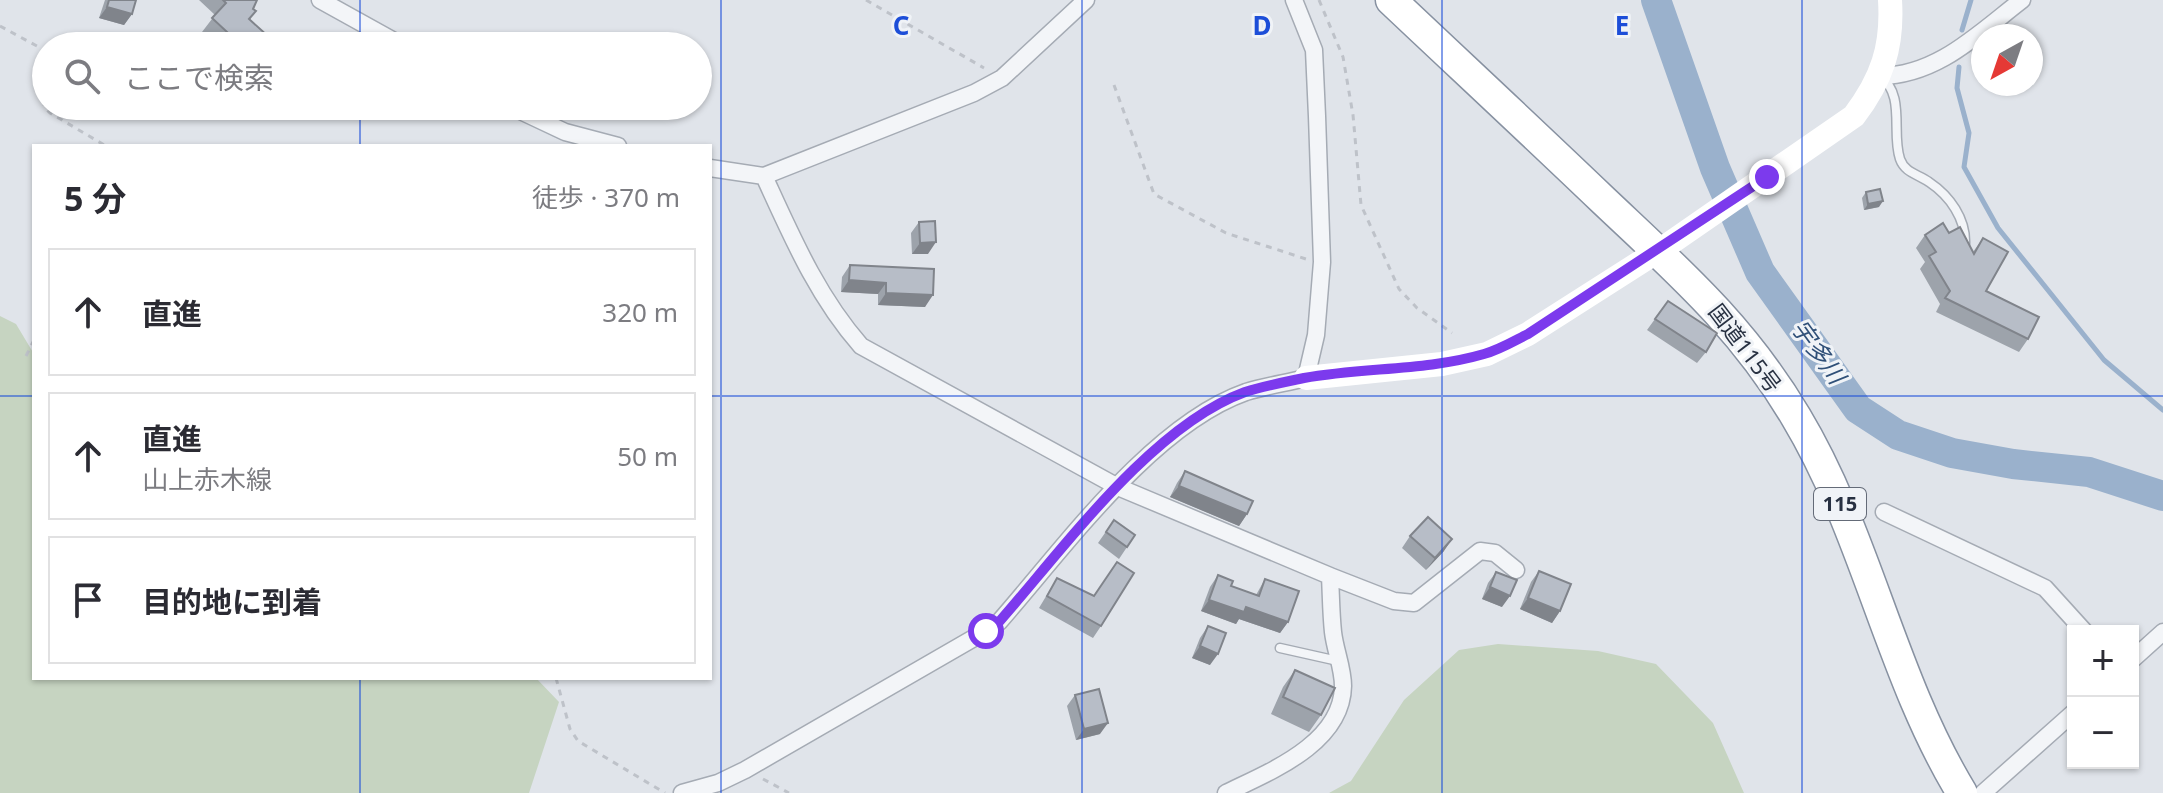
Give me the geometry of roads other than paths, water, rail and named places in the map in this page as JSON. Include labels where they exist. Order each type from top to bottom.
[{"type":"highway","name":"国道115号","points":[[1391,0],[1663,248],[1732,324],[1795,416],[1828,476],[1934,746],[1962,793]]},
{"type":"street","points":[[320,0],[378,32]]},
{"type":"street","points":[[712,168],[764,176],[974,93],[1002,78],[1086,0]]},
{"type":"street","points":[[1294,0],[1314,50],[1322,262],[1316,335],[1306,378]]},
{"type":"street","points":[[682,793],[718,783],[745,770],[999,622],[1118,487],[1166,441],[1201,415],[1245,393],[1306,378],[1442,364],[1487,354],[1528,334],[1663,248],[1854,116],[1876,87],[1880,76],[1892,26],[1890,0]]},
{"type":"street","points":[[1880,76],[1899,76],[1951,56],[2022,0]]},
{"type":"street","points":[[540,120],[565,132],[610,144]]},
{"type":"street","points":[[764,176],[810,275],[836,317],[861,346],[1118,487],[1394,601],[1414,603],[1480,551],[1495,553],[1516,570]]},
{"type":"street","points":[[1884,512],[2045,588],[2079,625]]},
{"type":"street","points":[[1226,793],[1281,766],[1328,727],[1341,696],[1330,576]]},
{"type":"street","points":[[2139,654],[2163,632]]},
{"type":"street","points":[[1983,793],[2067,718]]},
{"type":"lane","points":[[1880,76],[1894,94],[1899,156],[1904,168],[1938,189],[1956,210],[1966,228],[1965,244]]},
{"type":"lane","points":[[1280,648],[1339,662]]},
{"type":"waterway","name":"宇多川","points":[[1656,0],[1715,168],[1760,272],[1858,409],[1898,435],[1952,453],[2013,464],[2089,472],[2163,496]]},
{"type":"waterway","points":[[1962,30],[1971,0]]},
{"type":"waterway","points":[[1959,67],[1957,88],[1969,133],[1964,167],[1998,228],[2104,360],[2163,410]]}]
